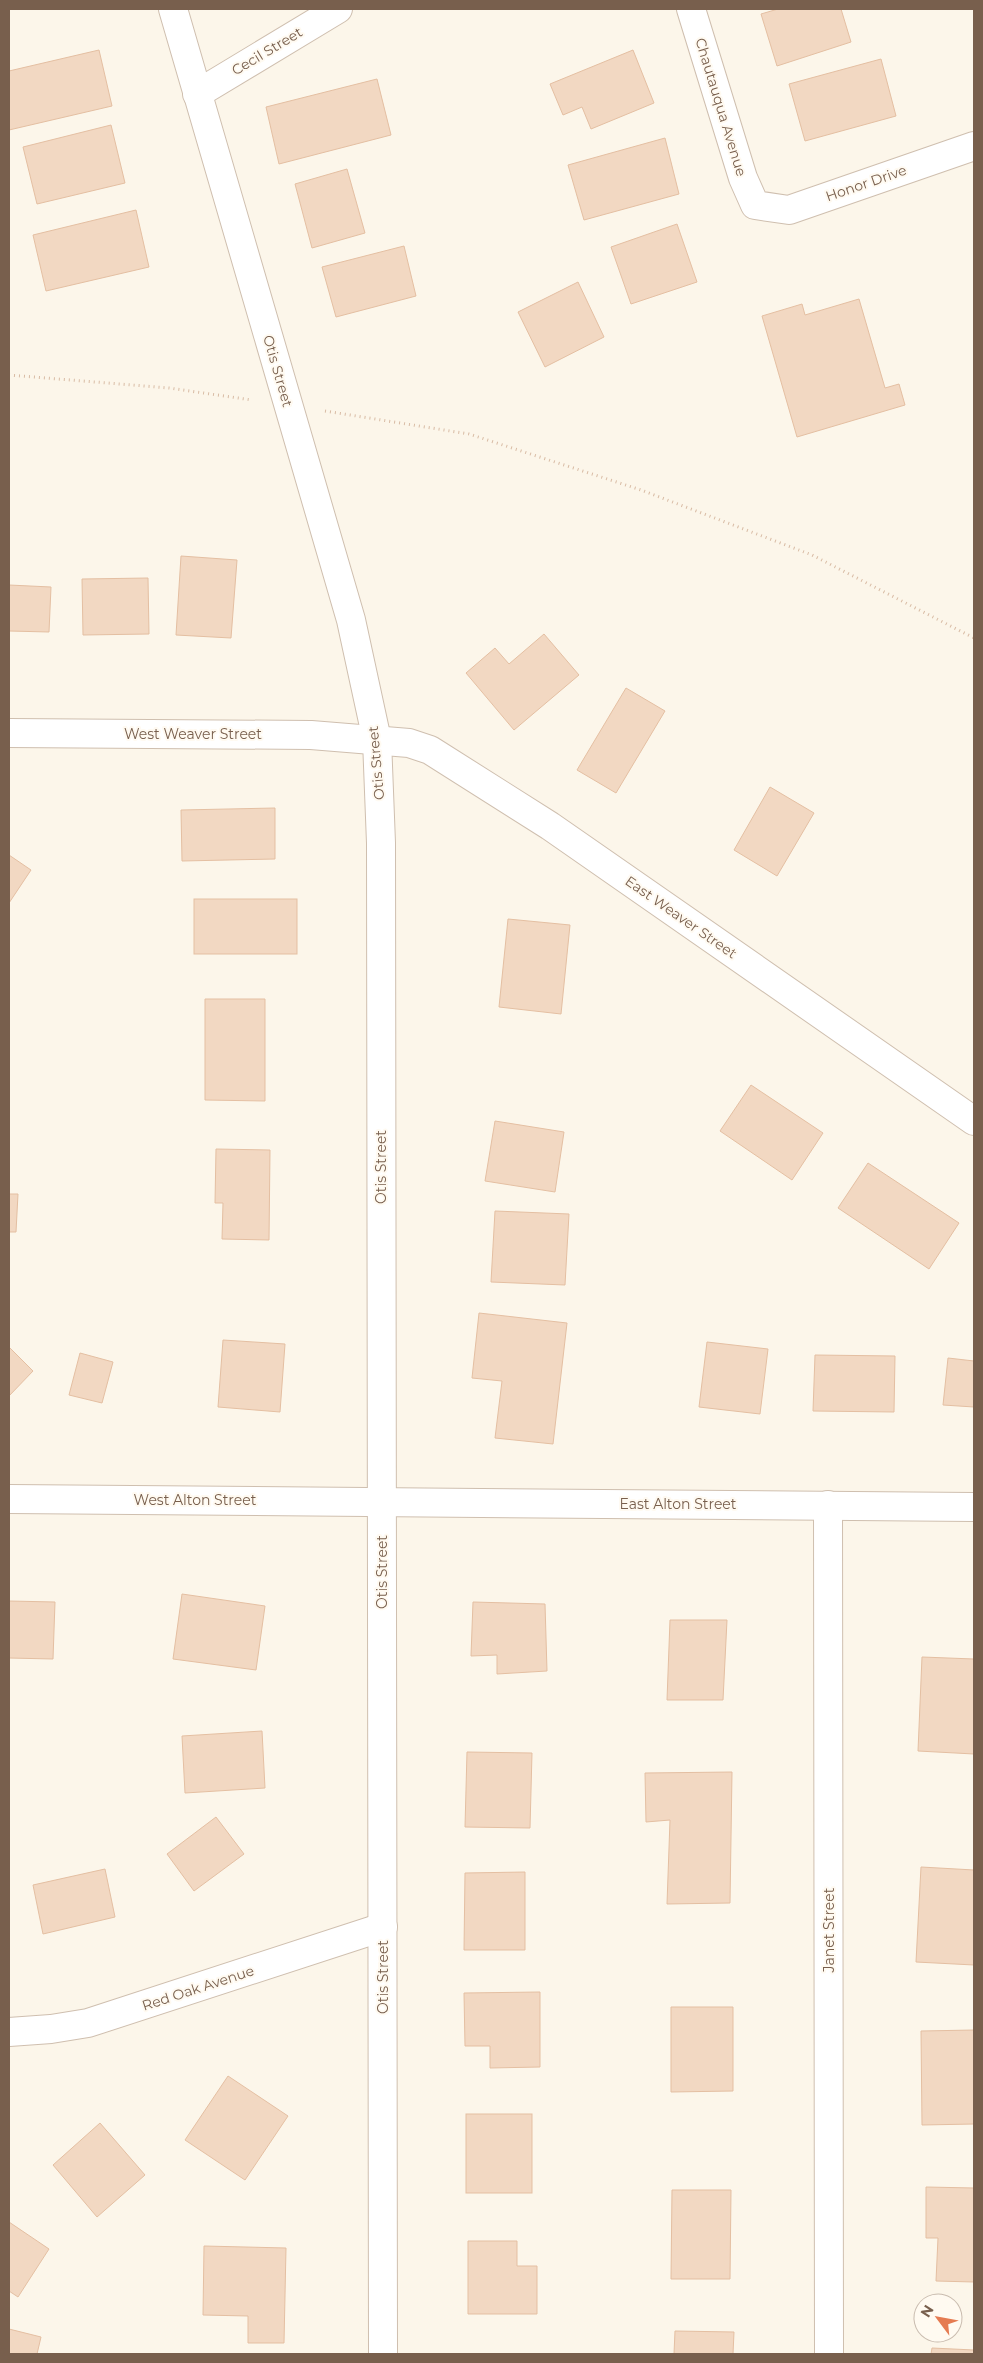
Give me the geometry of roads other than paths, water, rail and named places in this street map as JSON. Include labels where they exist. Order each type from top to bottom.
[{"type":"street","name":"Otis Street","points":[[173,9],[351,620],[377,740],[381,843],[383,2354]]},
{"type":"street","name":"Cecil Street","points":[[197,94],[338,9]]},
{"type":"street","name":"Chautauqua Avenue","points":[[691,9],[743,178],[756,205]]},
{"type":"street","name":"Honor Drive","points":[[756,205],[789,210],[974,146]]},
{"type":"street","name":"West Weaver Street","points":[[9,732],[311,735],[377,740]]},
{"type":"street","name":"East Weaver Street","points":[[377,740],[409,743],[430,750],[534,816],[974,1121]]},
{"type":"street","name":"West Alton Street","points":[[9,1499],[382,1502]]},
{"type":"street","name":"East Alton Street","points":[[382,1502],[974,1507]]},
{"type":"street","name":"Janet Street","points":[[828,1506],[829,2354]]},
{"type":"street","name":"Red Oak Avenue","points":[[9,2032],[51,2029],[88,2023],[382,1927]]}]
